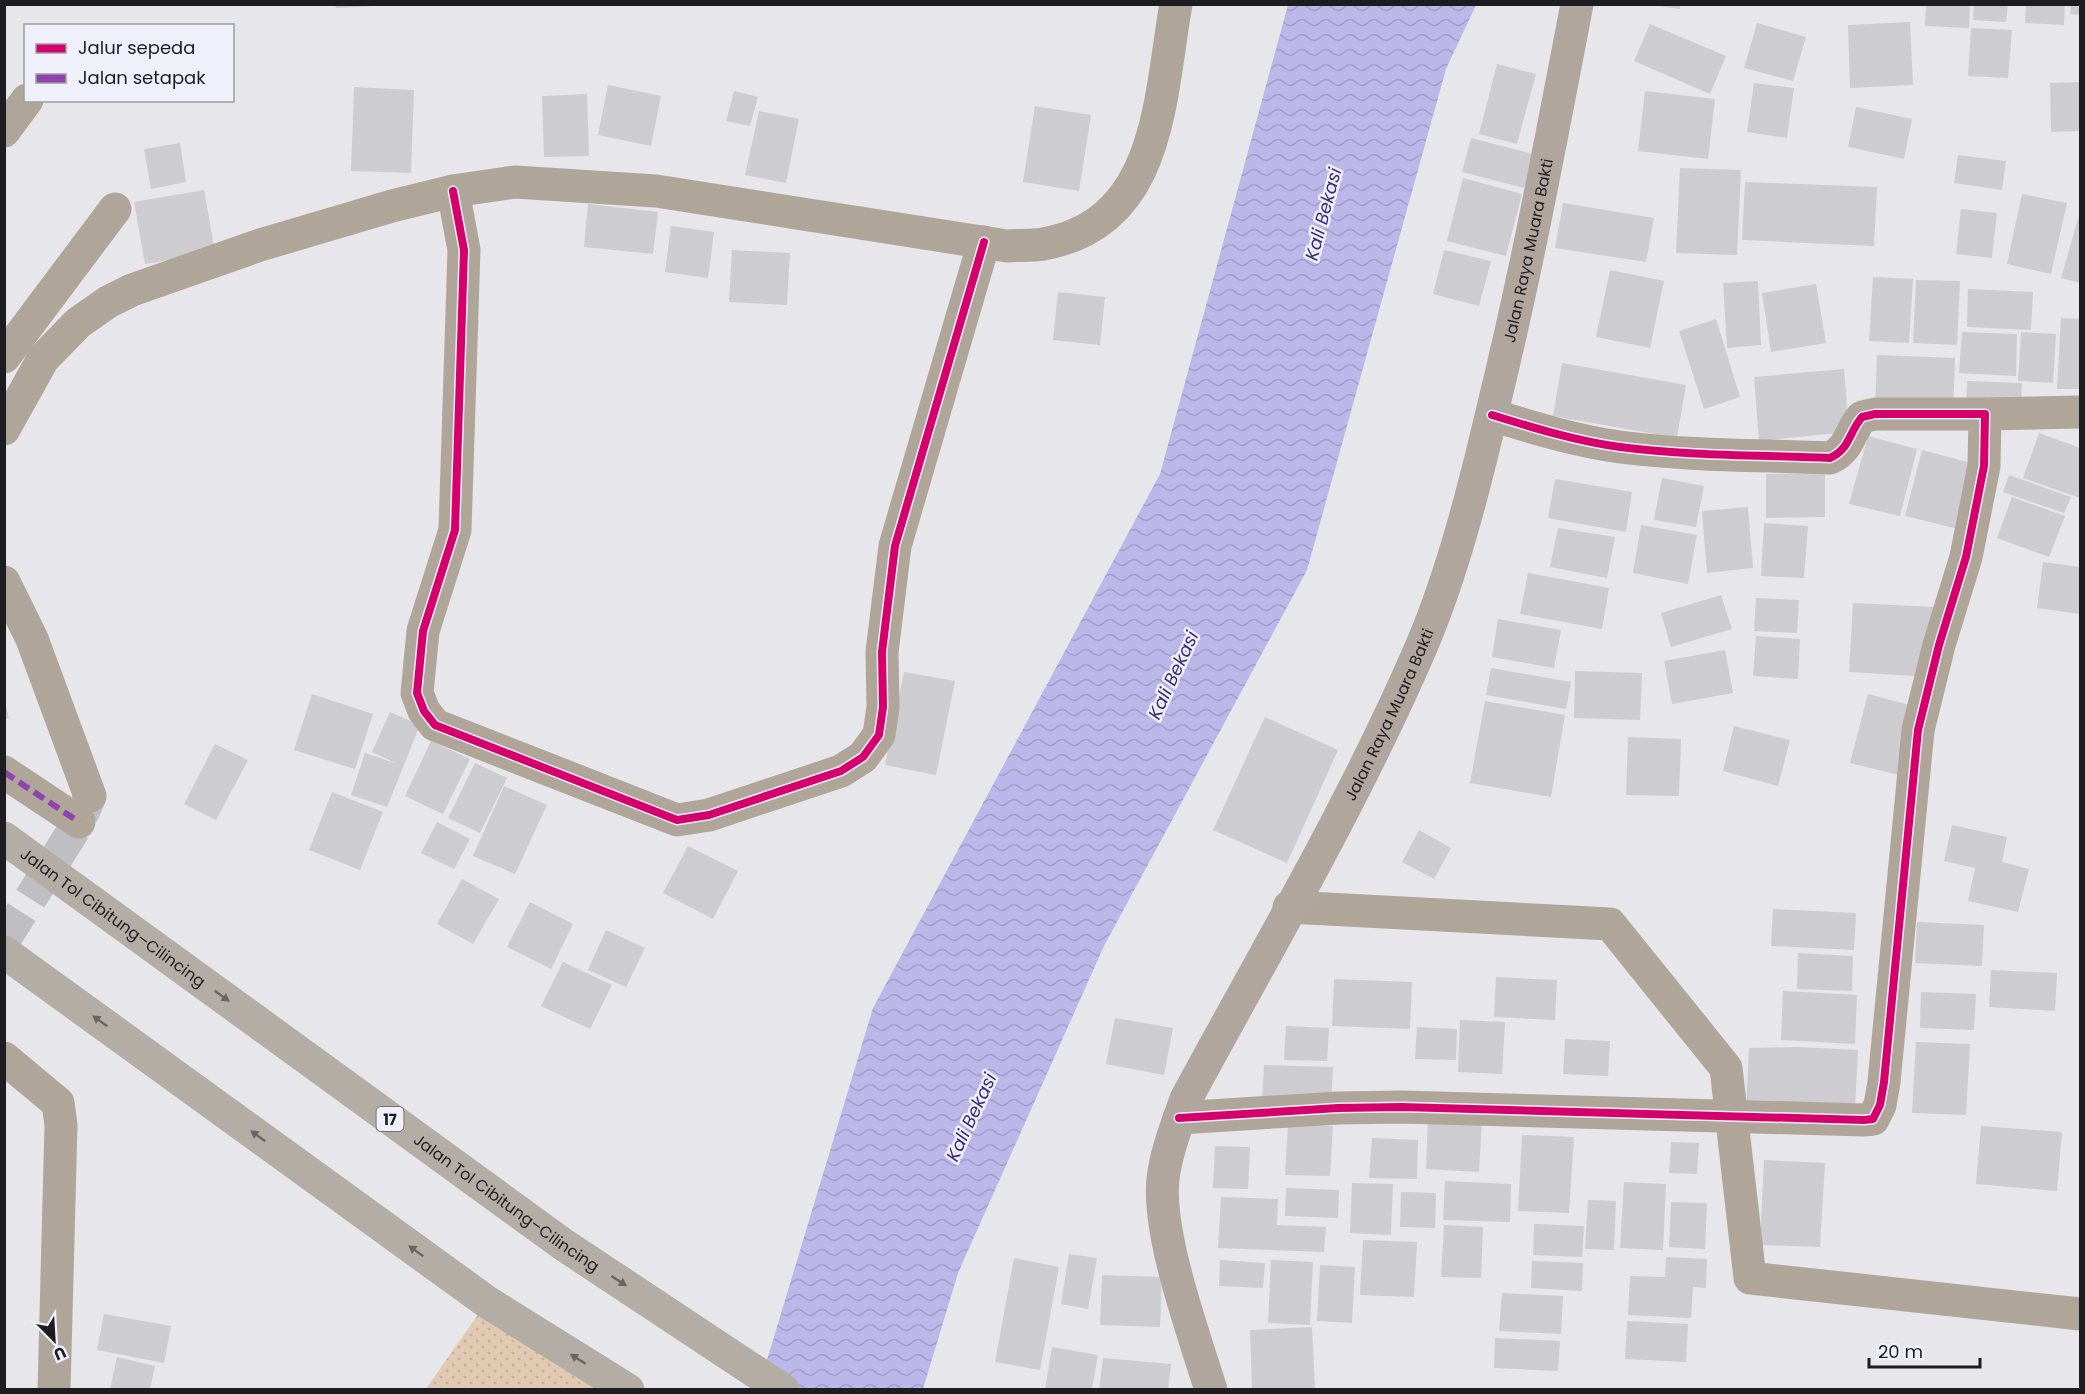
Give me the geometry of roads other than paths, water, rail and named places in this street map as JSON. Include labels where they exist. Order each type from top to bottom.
[{"type":"highway","name":"Jalan Tol Cibitung–Cilincing","points":[[4,838],[564,1245],[783,1389]]},
{"type":"highway","points":[[4,952],[487,1302],[628,1389]]},
{"type":"main road","name":"Jalan Raya Muara Bakti","points":[[1211,1389],[1185,1301],[1165,1221],[1162,1180],[1186,1099],[1362,773],[1423,643],[1476,481],[1492,415],[1525,275],[1577,4]]},
{"type":"street","points":[[4,429],[43,359],[78,323],[108,302],[132,290],[260,245],[392,206],[453,191],[515,182],[591,185],[656,191],[1006,246],[1042,245],[1070,237],[1101,220],[1119,206],[1135,184],[1147,157],[1176,4]]},
{"type":"street","points":[[4,130],[25,102]]},
{"type":"street","points":[[453,191],[464,250],[455,530],[423,631],[417,693],[424,711],[435,725],[677,820],[709,815],[842,771],[853,766],[873,746],[879,735],[883,707],[882,652],[895,546],[984,242]]},
{"type":"street","points":[[4,357],[115,209]]},
{"type":"street","points":[[1492,415],[1559,435],[1619,447],[1696,453],[1830,458],[1841,453],[1862,417],[1875,414],[2080,412]]},
{"type":"street","points":[[1179,1118],[1338,1108],[1402,1107],[1874,1119],[1884,1082],[1918,730],[1939,645],[1966,557],[1984,466],[1985,414]]},
{"type":"street","points":[[4,582],[32,639],[84,809],[4,772]]},
{"type":"street","points":[[1289,907],[1610,924],[1726,1068],[1750,1278],[2080,1314]]},
{"type":"street","points":[[4,1058],[57,1103],[61,1125],[54,1389]]},
{"type":"water","name":"Kali Bekasi","points":[[1288,5],[1476,5],[1446,69],[1307,570],[1104,946],[958,1273],[923,1389],[758,1390],[873,1008],[1160,474]]},
{"type":"tunnel","points":[[4,940],[79,822],[90,796]]}]
